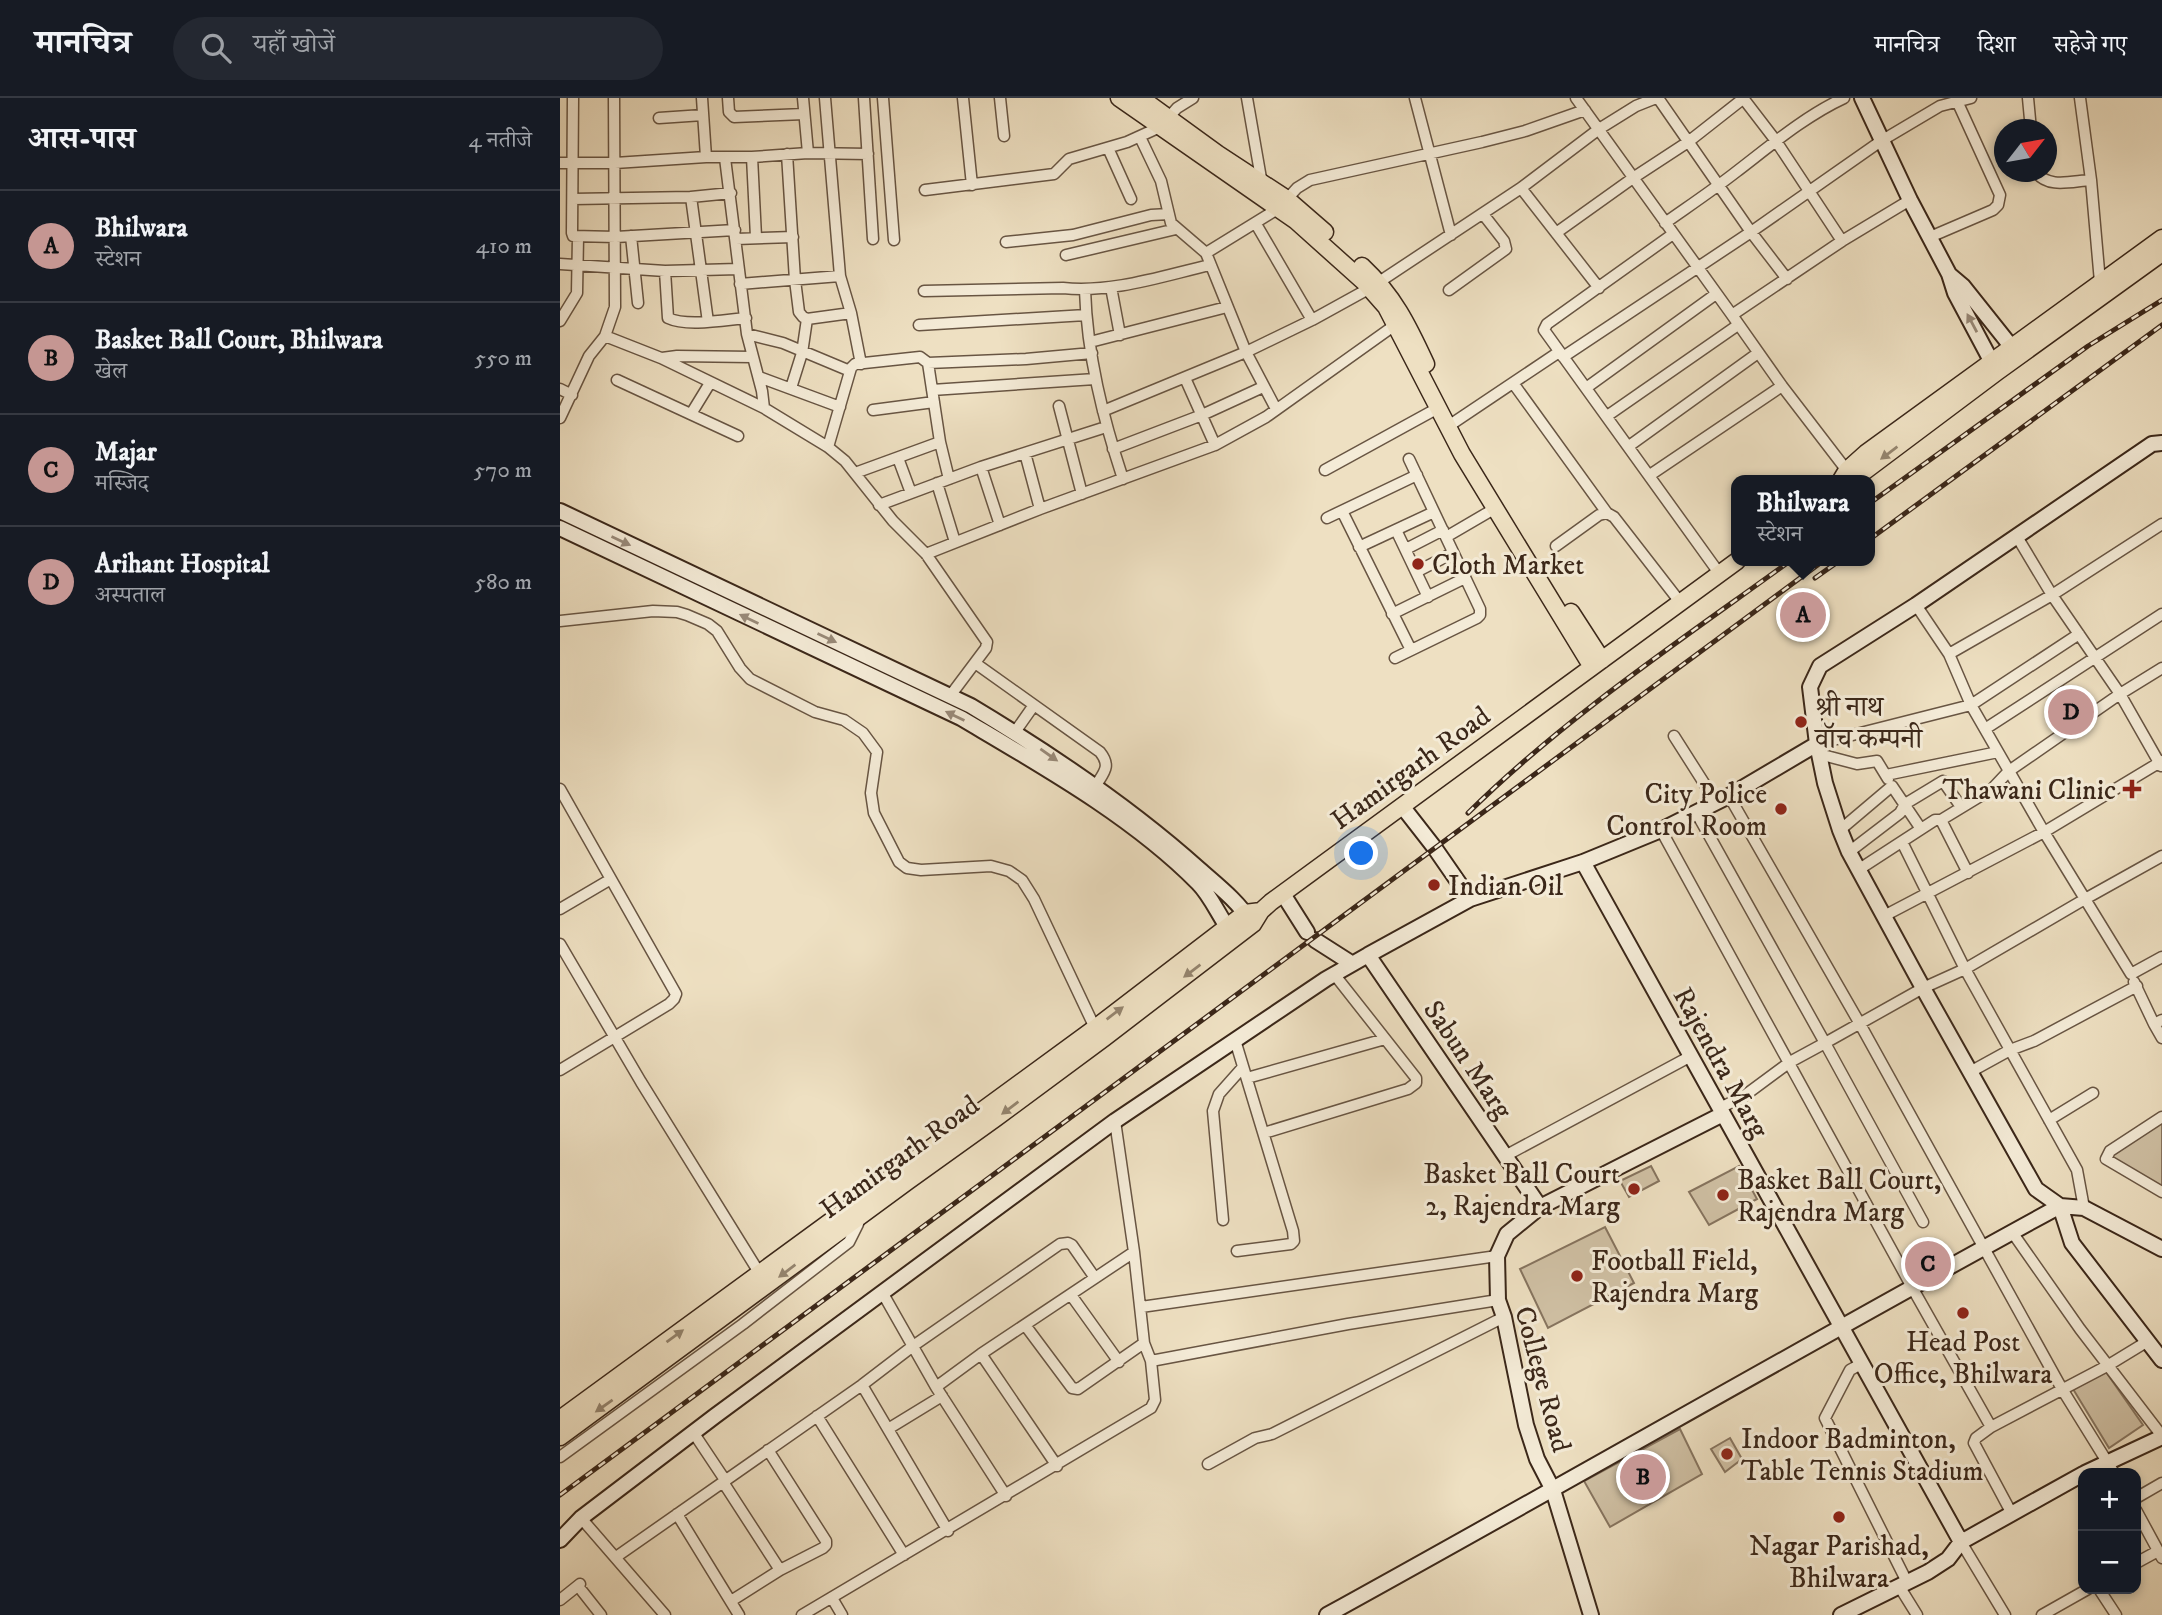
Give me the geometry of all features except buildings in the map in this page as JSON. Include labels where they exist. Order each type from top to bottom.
[{"type":"main road","points":[[1119,98],[1164,122],[1283,204],[1296,221],[1395,301],[1466,451],[1597,663]]},
{"type":"main road","points":[[1141,98],[1164,122]]},
{"type":"main road","points":[[2015,352],[2100,282],[2162,238]]},
{"type":"main road","points":[[1851,475],[1866,453],[2162,253]]},
{"type":"main road","points":[[1374,285],[1494,509],[1597,663]]},
{"type":"main road","name":"Hamirgarh Road","points":[[560,1437],[1095,1028],[1253,916],[1731,565]]},
{"type":"main road","name":"Hamirgarh Road","points":[[560,1419],[760,1274],[853,1213],[1093,1046],[1231,932]]},
{"type":"street","points":[[573,98],[573,236],[615,237],[695,232],[793,237]]},
{"type":"street","points":[[560,418],[589,356],[605,336],[615,307],[614,98]]},
{"type":"street","points":[[702,98],[706,157]]},
{"type":"street","points":[[728,98],[729,112],[734,117],[804,114]]},
{"type":"street","points":[[803,98],[808,153]]},
{"type":"street","points":[[825,98],[840,276],[851,313],[861,364]]},
{"type":"street","points":[[864,98],[873,239]]},
{"type":"street","points":[[883,98],[894,240]]},
{"type":"street","points":[[963,98],[972,185]]},
{"type":"street","points":[[1000,98],[1004,136]]},
{"type":"street","points":[[925,190],[1057,173],[1069,159],[1140,136],[1164,122],[1177,108],[1193,98]]},
{"type":"street","points":[[1247,98],[1263,191]]},
{"type":"street","points":[[1415,98],[1451,235]]},
{"type":"street","points":[[1576,98],[1847,475]]},
{"type":"street","points":[[1103,411],[1246,352],[1312,320],[1374,285],[1521,188],[1639,102],[1657,98],[1787,279]]},
{"type":"street","points":[[1556,233],[1688,142],[1743,98],[1776,141],[1842,241]]},
{"type":"street","points":[[1665,223],[1830,101],[1844,98]]},
{"type":"street","points":[[1862,98],[1994,367]]},
{"type":"street","points":[[2028,98],[2030,119]]},
{"type":"street","points":[[2080,98],[2100,282]]},
{"type":"street","points":[[1453,423],[1697,268],[1939,102],[1965,99],[2000,195],[1998,205],[1993,210],[1930,237]]},
{"type":"street","points":[[1206,253],[1256,224],[1310,180],[1525,131],[1585,110]]},
{"type":"street","points":[[659,118],[703,115]]},
{"type":"street","points":[[1140,136],[1161,181],[1171,223],[1206,253],[1246,352],[1276,409]]},
{"type":"street","points":[[1108,148],[1131,200]]},
{"type":"street","points":[[560,163],[615,163],[808,153],[868,154]]},
{"type":"street","points":[[787,154],[799,312],[807,319],[851,313]]},
{"type":"street","points":[[752,157],[756,237]]},
{"type":"street","points":[[725,158],[747,334],[764,408]]},
{"type":"street","points":[[2048,182],[2091,180]]},
{"type":"street","points":[[1521,188],[1599,288]]},
{"type":"street","points":[[573,199],[616,200],[731,193]]},
{"type":"street","points":[[691,197],[708,322]]},
{"type":"street","points":[[1731,315],[1842,241],[1910,200]]},
{"type":"street","points":[[1006,242],[1073,235],[1151,215],[1169,214]]},
{"type":"street","points":[[1450,290],[1506,249],[1504,241],[1483,214]]},
{"type":"street","points":[[1256,224],[1312,320]]},
{"type":"street","points":[[1066,255],[1176,229]]},
{"type":"street","points":[[1673,234],[1548,324],[1544,330],[1719,573]]},
{"type":"street","points":[[631,236],[638,303]]},
{"type":"street","points":[[560,321],[577,293],[578,237]]},
{"type":"street","points":[[560,264],[665,271],[738,269]]},
{"type":"street","points":[[924,291],[1063,288],[1085,290],[1111,287],[1210,265]]},
{"type":"street","points":[[665,271],[668,318],[676,321],[708,322],[746,318]]},
{"type":"street","points":[[1949,274],[1963,286],[2015,352]]},
{"type":"street","points":[[740,284],[840,276]]},
{"type":"street","points":[[1111,287],[1120,335]]},
{"type":"street","points":[[1085,290],[1095,379],[1106,427],[1123,479]]},
{"type":"street","points":[[1586,388],[1716,294]]},
{"type":"street","points":[[828,447],[850,372],[855,364],[919,357],[928,363],[1026,359],[1091,347],[1120,335],[1227,307]]},
{"type":"street","points":[[919,325],[1086,315]]},
{"type":"street","points":[[791,388],[802,353],[807,319]]},
{"type":"street","points":[[1607,416],[1738,325]]},
{"type":"street","points":[[926,554],[1215,445],[1266,417],[1395,326]]},
{"type":"street","points":[[747,334],[783,343],[850,372]]},
{"type":"street","points":[[605,336],[661,358],[764,408],[828,447],[845,461],[879,505],[926,554],[987,642],[986,648],[950,696]]},
{"type":"street","points":[[1629,446],[1758,353]]},
{"type":"street","points":[[661,358],[752,357]]},
{"type":"street","points":[[928,363],[940,442],[949,479]]},
{"type":"street","points":[[758,377],[840,407]]},
{"type":"street","points":[[1185,378],[1215,445]]},
{"type":"street","points":[[932,390],[1095,379]]},
{"type":"street","points":[[617,380],[738,436]]},
{"type":"street","points":[[691,414],[710,383]]},
{"type":"street","points":[[1513,383],[1607,513],[1614,517],[1680,602]]},
{"type":"street","points":[[1650,475],[1782,386]]},
{"type":"street","points":[[1113,449],[1202,415],[1263,387]]},
{"type":"street","points":[[560,388],[572,395]]},
{"type":"street","points":[[873,410],[934,402]]},
{"type":"street","points":[[1059,406],[1082,495]]},
{"type":"street","points":[[1325,470],[1438,408]]},
{"type":"street","points":[[879,505],[981,467],[1106,427]]},
{"type":"street","points":[[855,473],[940,442]]},
{"type":"street","points":[[2162,443],[2152,444],[1916,605],[1820,666],[1810,687],[1825,783],[1849,852],[2036,1189],[2060,1206],[2084,1208],[2162,1249]]},
{"type":"street","points":[[1025,453],[1040,509]]},
{"type":"street","points":[[898,458],[911,493]]},
{"type":"street","points":[[1395,658],[1480,615],[1480,609],[1409,459]]},
{"type":"street","points":[[981,467],[1000,525]]},
{"type":"street","points":[[1327,518],[1417,475]]},
{"type":"street","points":[[937,483],[955,542]]},
{"type":"street","points":[[1406,548],[1494,509]]},
{"type":"street","points":[[560,511],[950,696],[1015,732],[1139,818],[1253,916]]},
{"type":"street","points":[[1342,511],[1411,650]]},
{"type":"street","points":[[1359,547],[1434,512]]},
{"type":"street","points":[[1556,546],[1599,515],[1607,513]]},
{"type":"street","points":[[1949,654],[2052,595],[2162,524]]},
{"type":"street","points":[[560,528],[961,718],[1021,753],[1164,850],[1201,886],[1231,932]]},
{"type":"street","points":[[1396,530],[1428,597]]},
{"type":"street","points":[[1884,916],[2044,832],[2161,764],[2120,694],[2052,595],[2016,536]]},
{"type":"street","points":[[1416,572],[1453,552]]},
{"type":"street","points":[[1392,614],[1465,578]]},
{"type":"street","points":[[1916,605],[1949,654],[1971,705],[2044,832],[2131,974],[2158,1022],[2162,1038]]},
{"type":"street","points":[[560,621],[653,611],[687,615],[718,631],[740,668],[750,679],[816,712],[844,720],[863,733],[877,752],[872,793],[874,813],[899,862],[907,868],[921,870],[991,866],[1009,871],[1022,880],[1034,899],[1095,1028]]},
{"type":"street","points":[[1985,729],[2162,614]]},
{"type":"street","points":[[560,1540],[581,1518],[693,1433],[1115,1121],[1351,963],[1470,899],[1583,862],[1661,830],[1818,749],[1971,705],[2079,634]]},
{"type":"street","points":[[975,663],[1100,752],[1107,760],[1107,765],[1094,787]]},
{"type":"street","points":[[1858,870],[1921,828],[1935,820],[1941,820],[1992,789],[2009,771],[2162,668]]},
{"type":"street","points":[[1015,732],[1034,705]]},
{"type":"street","points":[[1674,736],[1723,799],[1860,1024],[1982,1248],[2110,1468],[2162,1436],[2107,1366],[2012,1232]]},
{"type":"street","points":[[1818,749],[1857,764],[1877,761],[1921,828]]},
{"type":"street","points":[[1886,775],[1998,752]]},
{"type":"street","points":[[1849,852],[1900,813],[1905,804],[1943,781],[1961,807]]},
{"type":"street","points":[[1840,830],[1892,786]]},
{"type":"street","points":[[560,789],[676,994],[669,1004],[560,1070]]},
{"type":"street","points":[[1402,806],[1470,899]]},
{"type":"street","points":[[1696,812],[1923,1222]]},
{"type":"street","points":[[1941,820],[1968,873]]},
{"type":"street","points":[[1661,830],[1991,1427]]},
{"type":"street","points":[[1902,842],[1965,969],[2077,1170],[2084,1208]]},
{"type":"street","points":[[1141,1307],[1497,1256],[1507,1234],[1540,1207],[1722,1111],[1790,1062],[1923,988],[1965,969],[2162,856]]},
{"type":"street","name":"Rajendra Marg","points":[[1583,862],[1861,1364],[2005,1615]]},
{"type":"street","points":[[560,909],[611,879]]},
{"type":"street","points":[[1283,894],[1311,936],[1351,963]]},
{"type":"street","points":[[560,944],[760,1274]]},
{"type":"street","name":"Sabun Marg","points":[[1368,955],[1540,1207]]},
{"type":"street","points":[[2131,974],[2162,957]]},
{"type":"street","points":[[1264,1133],[1408,1089],[1416,1083],[1416,1078],[1334,974]]},
{"type":"street","points":[[1970,1072],[2137,986]]},
{"type":"street","points":[[1247,1078],[1385,1039]]},
{"type":"street","points":[[1235,1040],[1294,1241],[1291,1244],[1237,1251]]},
{"type":"street","points":[[1506,1156],[1691,1056]]},
{"type":"street","points":[[1223,1220],[1213,1111],[1219,1094],[1243,1067]]},
{"type":"street","points":[[2049,1120],[2093,1093]]},
{"type":"street","points":[[2162,1117],[2110,1152],[2106,1159],[2162,1192]]},
{"type":"street","points":[[802,1615],[1149,1411],[1156,1400],[1151,1361],[1144,1343],[1115,1121]]},
{"type":"street","points":[[1327,1615],[1840,1326],[1913,1289],[2060,1206]]},
{"type":"street","points":[[2060,1206],[2072,1243],[2154,1341],[2162,1360]]},
{"type":"street","points":[[560,1457],[743,1324],[849,1242],[856,1231],[853,1213]]},
{"type":"street","points":[[615,1557],[1060,1244],[1072,1245],[1095,1278]]},
{"type":"street","points":[[888,1429],[939,1392],[981,1354],[1134,1252]]},
{"type":"street","name":"College Road","points":[[1497,1256],[1498,1300],[1504,1317],[1526,1425],[1537,1459],[1553,1490],[1591,1615]]},
{"type":"street","points":[[882,1292],[939,1392],[1006,1496]]},
{"type":"street","points":[[1071,1294],[1118,1362]]},
{"type":"street","points":[[1151,1361],[1348,1324],[1498,1300]]},
{"type":"street","points":[[1208,1464],[1255,1438],[1272,1434],[1504,1317]]},
{"type":"street","points":[[1025,1325],[1072,1388],[1083,1387],[1144,1343]]},
{"type":"street","points":[[2012,1514],[1974,1443],[1976,1438],[1991,1427],[2154,1341]]},
{"type":"street","points":[[981,1354],[1057,1466]]},
{"type":"street","points":[[1861,1364],[1850,1370],[1825,1418],[1917,1615]]},
{"type":"street","points":[[862,1385],[947,1531]]},
{"type":"street","points":[[817,1416],[904,1555]]},
{"type":"street","points":[[693,1433],[780,1570]]},
{"type":"street","points":[[730,1601],[826,1545],[768,1450]]},
{"type":"street","points":[[1841,1615],[1864,1610],[1948,1559],[1961,1542],[2078,1477]]},
{"type":"street","points":[[2141,1495],[2162,1483]]},
{"type":"street","points":[[677,1514],[739,1615]]},
{"type":"street","points":[[581,1518],[665,1615]]},
{"type":"street","points":[[2141,1518],[2159,1547],[2141,1560]]},
{"type":"street","points":[[560,1601],[581,1587],[601,1615]]},
{"type":"street","points":[[2042,1615],[2079,1594]]},
{"type":"street","points":[[2102,1594],[2116,1615]]},
{"type":"street","points":[[832,1598],[842,1615]]},
{"type":"shaded area","points":[[2162,1122],[2162,1187],[2109,1158]]},
{"type":"shaded area","name":"Basket Ball Court 2, Rajendra Marg","points":[[1651,1166],[1659,1181],[1629,1197],[1620,1181]]},
{"type":"shaded area","name":"Basket Ball Court, Rajendra Marg","points":[[1739,1166],[1757,1199],[1709,1225],[1689,1192]]},
{"type":"shaded area","name":"Football Field, Rajendra Marg","points":[[1605,1227],[1634,1283],[1548,1328],[1520,1269]]},
{"type":"shaded area","points":[[2106,1372],[2143,1425],[2109,1448],[2073,1389]]},
{"type":"shaded area","points":[[1680,1429],[1702,1474],[1610,1527],[1584,1481]]},
{"type":"shaded area","name":"Indoor Badminton, Table Tennis Stadium","points":[[1730,1438],[1742,1459],[1725,1472],[1711,1449]]},
{"type":"railway","points":[[1875,499],[2088,346],[2162,300]]},
{"type":"railway","points":[[1875,535],[2162,325]]},
{"type":"railway","points":[[1468,813],[1583,712],[1783,566]]},
{"type":"railway","points":[[560,1495],[1816,566]]},
{"type":"railway","points":[[1815,578],[1832,566]]},
{"type":"place","name":"Cloth Market","points":[[1418,564]]},
{"type":"place","name":"Bhilwara","points":[[1803,615]]},
{"type":"place","name":"Arihant Hospital","points":[[2071,712]]},
{"type":"place","name":"श्री नाथ वॉच कम्पनी","points":[[1801,722]]},
{"type":"place","name":"Thawani Clinic","points":[[2132,789]]},
{"type":"place","name":"City Police Control Room","points":[[1781,809]]},
{"type":"place","name":"Indian Oil","points":[[1434,885]]},
{"type":"place","name":"Basket Ball Court 2, Rajendra Marg","points":[[1634,1189]]},
{"type":"place","name":"Basket Ball Court, Rajendra Marg","points":[[1723,1195]]},
{"type":"place","name":"Majar","points":[[1928,1264]]},
{"type":"place","name":"Football Field, Rajendra Marg","points":[[1577,1276]]},
{"type":"place","name":"Head Post Office, Bhilwara","points":[[1963,1313]]},
{"type":"place","name":"Indoor Badminton, Table Tennis Stadium","points":[[1727,1454]]},
{"type":"place","name":"Basket Ball Court, Bhilwara","points":[[1643,1477]]},
{"type":"place","name":"Nagar Parishad, Bhilwara","points":[[1839,1517]]}]
